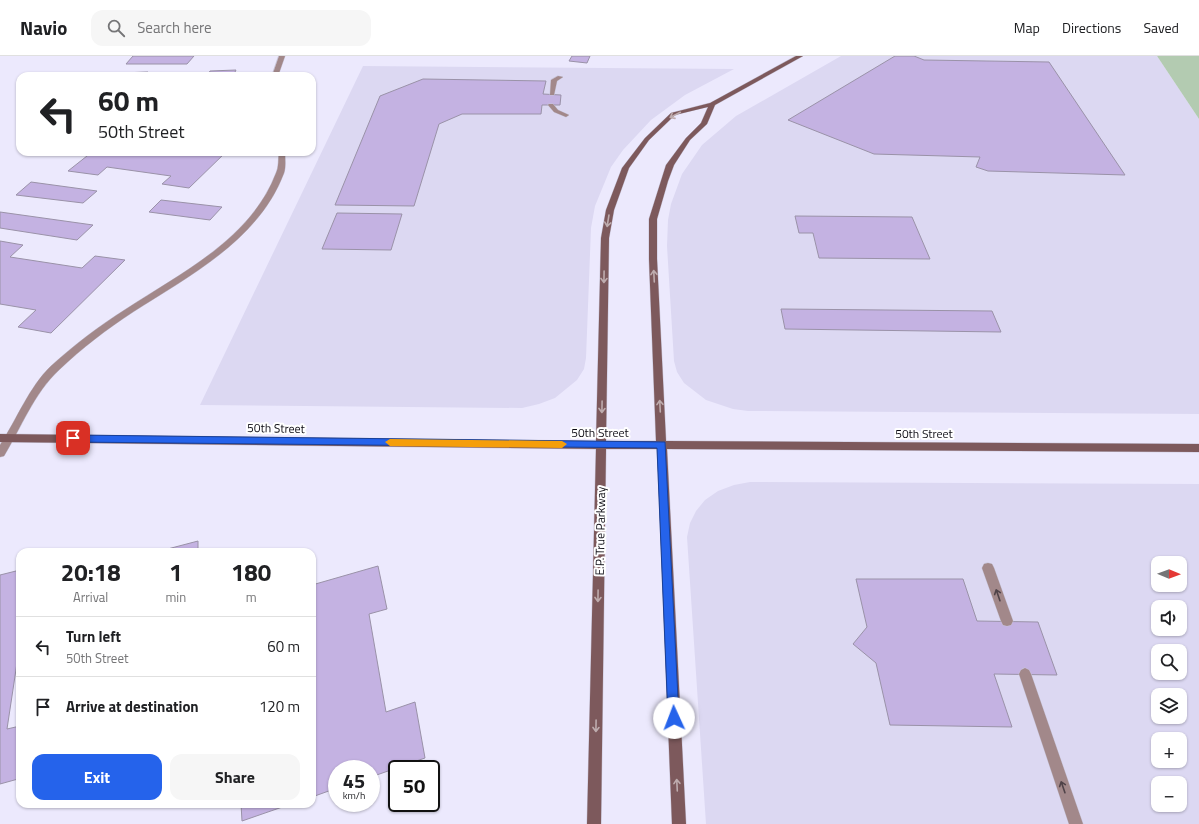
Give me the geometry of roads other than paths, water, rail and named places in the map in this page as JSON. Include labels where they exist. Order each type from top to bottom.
[{"type":"main road","name":"E.P. True Parkway","points":[[594,824],[605,238],[610,210],[626,168],[647,139],[673,114],[712,104],[800,56]]},
{"type":"main road","points":[[679,824],[653,259],[653,219],[670,165],[684,145],[704,124],[712,104]]},
{"type":"main road","name":"50th Street","points":[[5,438],[602,445],[1199,448]]},
{"type":"lane","points":[[276,72],[282,56]]},
{"type":"lane","points":[[552,94],[554,80],[560,77]]},
{"type":"lane","points":[[551,105],[556,110],[566,114]]},
{"type":"lane","points":[[0,452],[5,438],[44,379],[75,350],[111,321],[173,283],[230,241],[244,227],[264,200],[280,172],[282,156]]},
{"type":"lane","points":[[988,568],[1007,621]]},
{"type":"lane","points":[[1025,674],[1076,824]]}]
